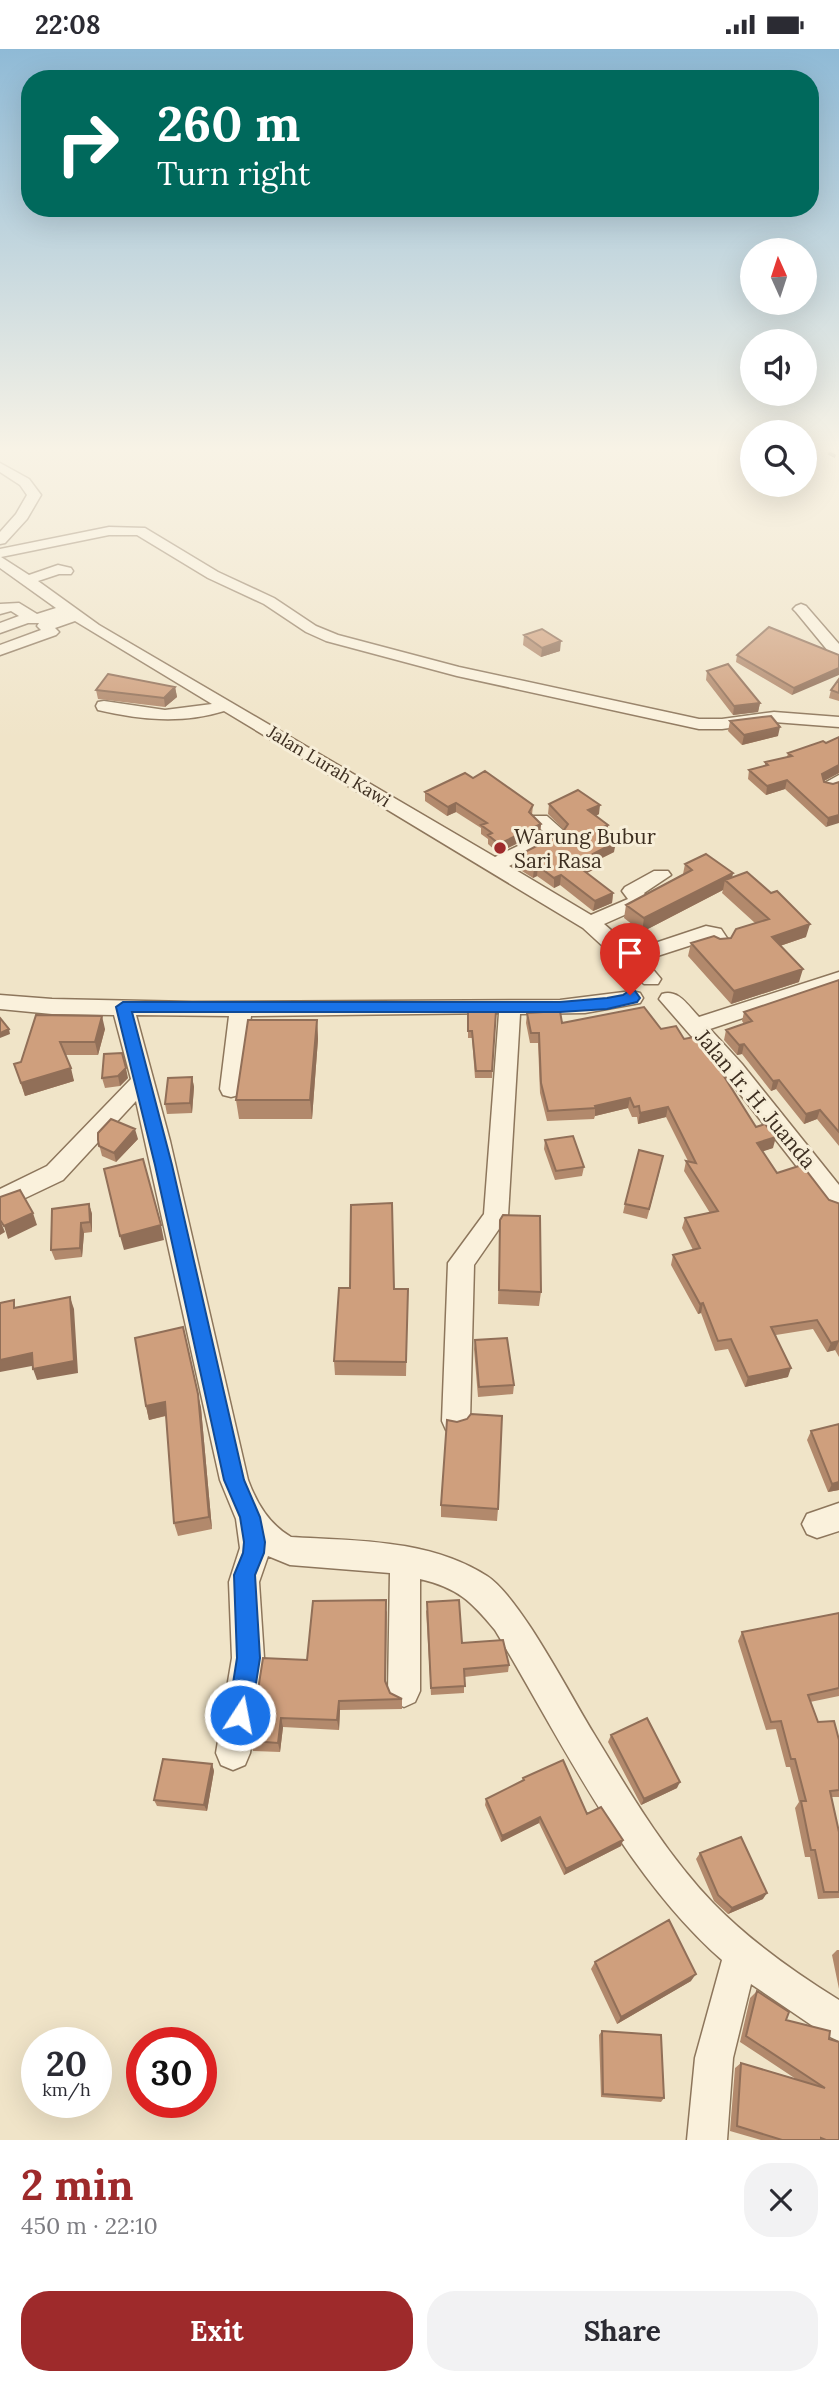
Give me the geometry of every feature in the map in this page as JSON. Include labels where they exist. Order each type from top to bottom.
[{"type":"street","points":[[0,553],[47,544]]},
{"type":"street","points":[[161,544],[213,575],[269,601],[311,629],[377,652],[699,724],[722,724],[774,717],[839,722]]},
{"type":"street","name":"Jalan Lurah Kawi","points":[[0,561],[70,613],[590,923],[651,979]]},
{"type":"street","points":[[25,581],[58,569],[66,571]]},
{"type":"street","points":[[0,609],[14,606],[51,632],[0,650]]},
{"type":"street","points":[[801,609],[839,654]]},
{"type":"street","points":[[0,628],[70,613]]},
{"type":"street","points":[[104,706],[171,717],[201,714],[226,705]]},
{"type":"street","points":[[493,866],[553,836],[555,832],[540,820]]},
{"type":"street","points":[[590,923],[640,901],[632,891],[661,875]]},
{"type":"street","points":[[631,958],[706,933],[714,934],[721,944]]},
{"type":"street","points":[[651,979],[667,986],[671,993],[670,999],[663,1005],[652,1007],[640,1004],[632,998],[629,991],[632,984],[651,979]]},
{"type":"street","points":[[695,1026],[839,979]]},
{"type":"street","points":[[0,1002],[38,1006],[241,1008],[585,1006],[632,998]]},
{"type":"street","name":"Jalan Ir. H. Juanda","points":[[670,999],[734,1070],[839,1202]]},
{"type":"street","points":[[456,1421],[461,1263],[496,1216],[510,1006]]},
{"type":"street","points":[[123,1007],[164,1165],[234,1480],[250,1517],[274,1545],[290,1551],[433,1565],[456,1574],[481,1589],[506,1619],[628,1823],[657,1863],[701,1916],[742,1954],[793,1993],[839,2022]]},
{"type":"street","points":[[230,1089],[241,1008]]},
{"type":"street","points":[[0,1200],[55,1173],[141,1082]]},
{"type":"street","points":[[233,1753],[248,1658],[244,1575],[255,1548],[250,1517]]},
{"type":"street","points":[[404,1691],[405,1562]]},
{"type":"street","points":[[707,2140],[714,2058],[742,1954]]},
{"type":"building","points":[[769,627],[839,655],[839,668],[794,688],[737,655]]},
{"type":"building","points":[[542,629],[561,641],[542,648],[524,635]]},
{"type":"building","points":[[728,664],[760,703],[734,706],[707,671]]},
{"type":"building","points":[[108,674],[175,687],[164,698],[96,690]]},
{"type":"building","points":[[839,679],[839,693],[831,690]]},
{"type":"building","points":[[771,716],[780,727],[744,735],[730,721]]},
{"type":"building","points":[[839,737],[839,765],[822,774],[824,782],[839,782],[839,815],[828,818],[787,780],[767,786],[749,770],[768,765],[765,762],[792,756],[788,753]]},
{"type":"building","points":[[485,771],[533,805],[529,812],[541,824],[499,844],[488,835],[492,833],[481,825],[487,823],[456,803],[448,807],[425,792],[465,773],[473,778]]},
{"type":"building","points":[[578,790],[600,805],[588,810],[608,825],[597,830],[616,842],[593,854],[598,858],[579,867],[613,893],[595,901],[561,875],[554,878],[538,866],[534,868],[515,857],[562,833],[568,824],[549,804]]},
{"type":"building","points":[[706,854],[733,873],[644,918],[626,905],[692,870],[685,864]]},
{"type":"building","points":[[747,872],[771,893],[777,891],[810,924],[772,937],[803,969],[734,991],[691,943],[714,936],[720,939],[731,938],[736,929],[769,919],[725,880]]},
{"type":"building","points":[[839,980],[839,1132],[820,1110],[806,1114],[779,1080],[773,1081],[744,1044],[739,1045],[726,1030],[752,1021],[744,1012]]},
{"type":"building","points":[[644,1007],[661,1029],[676,1026],[684,1039],[699,1036],[712,1051],[708,1051],[756,1127],[765,1124],[776,1137],[757,1143],[777,1173],[802,1165],[829,1200],[839,1204],[839,1341],[831,1343],[817,1320],[771,1327],[791,1368],[748,1377],[731,1339],[718,1341],[703,1303],[700,1304],[673,1255],[700,1248],[685,1218],[718,1211],[686,1161],[696,1163],[668,1107],[640,1113],[639,1106],[634,1107],[630,1098],[595,1106],[596,1108],[548,1111],[541,1083],[539,1033],[531,1033],[527,1013],[560,1011],[562,1023]]},
{"type":"building","points":[[468,1010],[496,1011],[492,1071],[476,1071],[472,1031],[468,1031]]},
{"type":"building","points":[[36,1015],[102,1016],[95,1042],[60,1042],[71,1068],[21,1083],[14,1064],[21,1062]]},
{"type":"building","points":[[0,1018],[9,1029],[0,1033]]},
{"type":"building","points":[[248,1020],[317,1020],[310,1100],[236,1100]]},
{"type":"building","points":[[122,1053],[126,1068],[118,1076],[102,1078],[104,1054]]},
{"type":"building","points":[[192,1077],[190,1103],[165,1104],[168,1078]]},
{"type":"building","points":[[111,1119],[135,1129],[114,1153],[99,1146],[98,1140],[98,1133]]},
{"type":"building","points":[[573,1136],[584,1167],[556,1171],[545,1140]]},
{"type":"building","points":[[639,1150],[663,1156],[649,1209],[625,1204]]},
{"type":"building","points":[[143,1159],[161,1225],[120,1236],[104,1169]]},
{"type":"building","points":[[20,1190],[33,1213],[4,1226],[0,1220],[0,1197]]},
{"type":"building","points":[[392,1203],[394,1289],[408,1289],[406,1362],[334,1361],[339,1288],[350,1288],[351,1205]]},
{"type":"building","points":[[89,1204],[90,1222],[81,1223],[80,1248],[51,1250],[52,1209]]},
{"type":"building","points":[[503,1215],[540,1216],[541,1292],[499,1290],[500,1220]]},
{"type":"building","points":[[70,1297],[74,1361],[33,1369],[32,1353],[0,1360],[0,1303],[14,1300],[14,1308]]},
{"type":"building","points":[[183,1327],[198,1394],[209,1517],[174,1523],[165,1402],[146,1406],[135,1338]]},
{"type":"building","points":[[507,1338],[514,1385],[479,1387],[475,1340]]},
{"type":"building","points":[[471,1414],[502,1416],[498,1509],[441,1505],[447,1420],[457,1422],[467,1419]]},
{"type":"building","points":[[839,1424],[839,1482],[832,1484],[811,1431]]},
{"type":"building","points":[[386,1600],[385,1681],[390,1693],[402,1699],[339,1701],[337,1720],[281,1718],[278,1743],[250,1741],[263,1658],[307,1660],[313,1601]]},
{"type":"building","points":[[459,1600],[462,1643],[503,1640],[509,1665],[464,1669],[465,1686],[431,1688],[427,1602]]},
{"type":"building","points":[[839,1613],[839,1688],[808,1695],[818,1722],[834,1721],[839,1740],[839,1790],[830,1791],[839,1832],[839,1892],[824,1892],[815,1850],[811,1850],[801,1801],[806,1801],[795,1759],[791,1759],[781,1721],[771,1722],[742,1632]]},
{"type":"building","points":[[647,1718],[680,1782],[644,1799],[611,1735]]},
{"type":"building","points":[[163,1759],[212,1764],[204,1805],[154,1800]]},
{"type":"building","points":[[563,1760],[587,1814],[601,1807],[623,1840],[566,1869],[540,1817],[502,1836],[486,1799]]},
{"type":"building","points":[[741,1837],[767,1893],[732,1908],[718,1895],[700,1853]]},
{"type":"building","points":[[669,1920],[696,1974],[621,2017],[595,1962]]},
{"type":"building","points":[[757,1991],[789,2012],[786,2020],[830,2031],[829,2039],[839,2042],[839,2140],[782,2140],[737,2126],[741,2063],[825,2088],[746,2036]]},
{"type":"building","points":[[602,2031],[661,2035],[664,2098],[603,2094]]},
{"type":"place","name":"Warung Bubur Sari Rasa","points":[[500,848]]},
{"type":"route","points":[[240,1715],[248,1658],[244,1575],[254,1553],[255,1542],[250,1517],[234,1480],[164,1165],[123,1007],[560,1007],[607,1003],[632,998],[630,995]]}]
